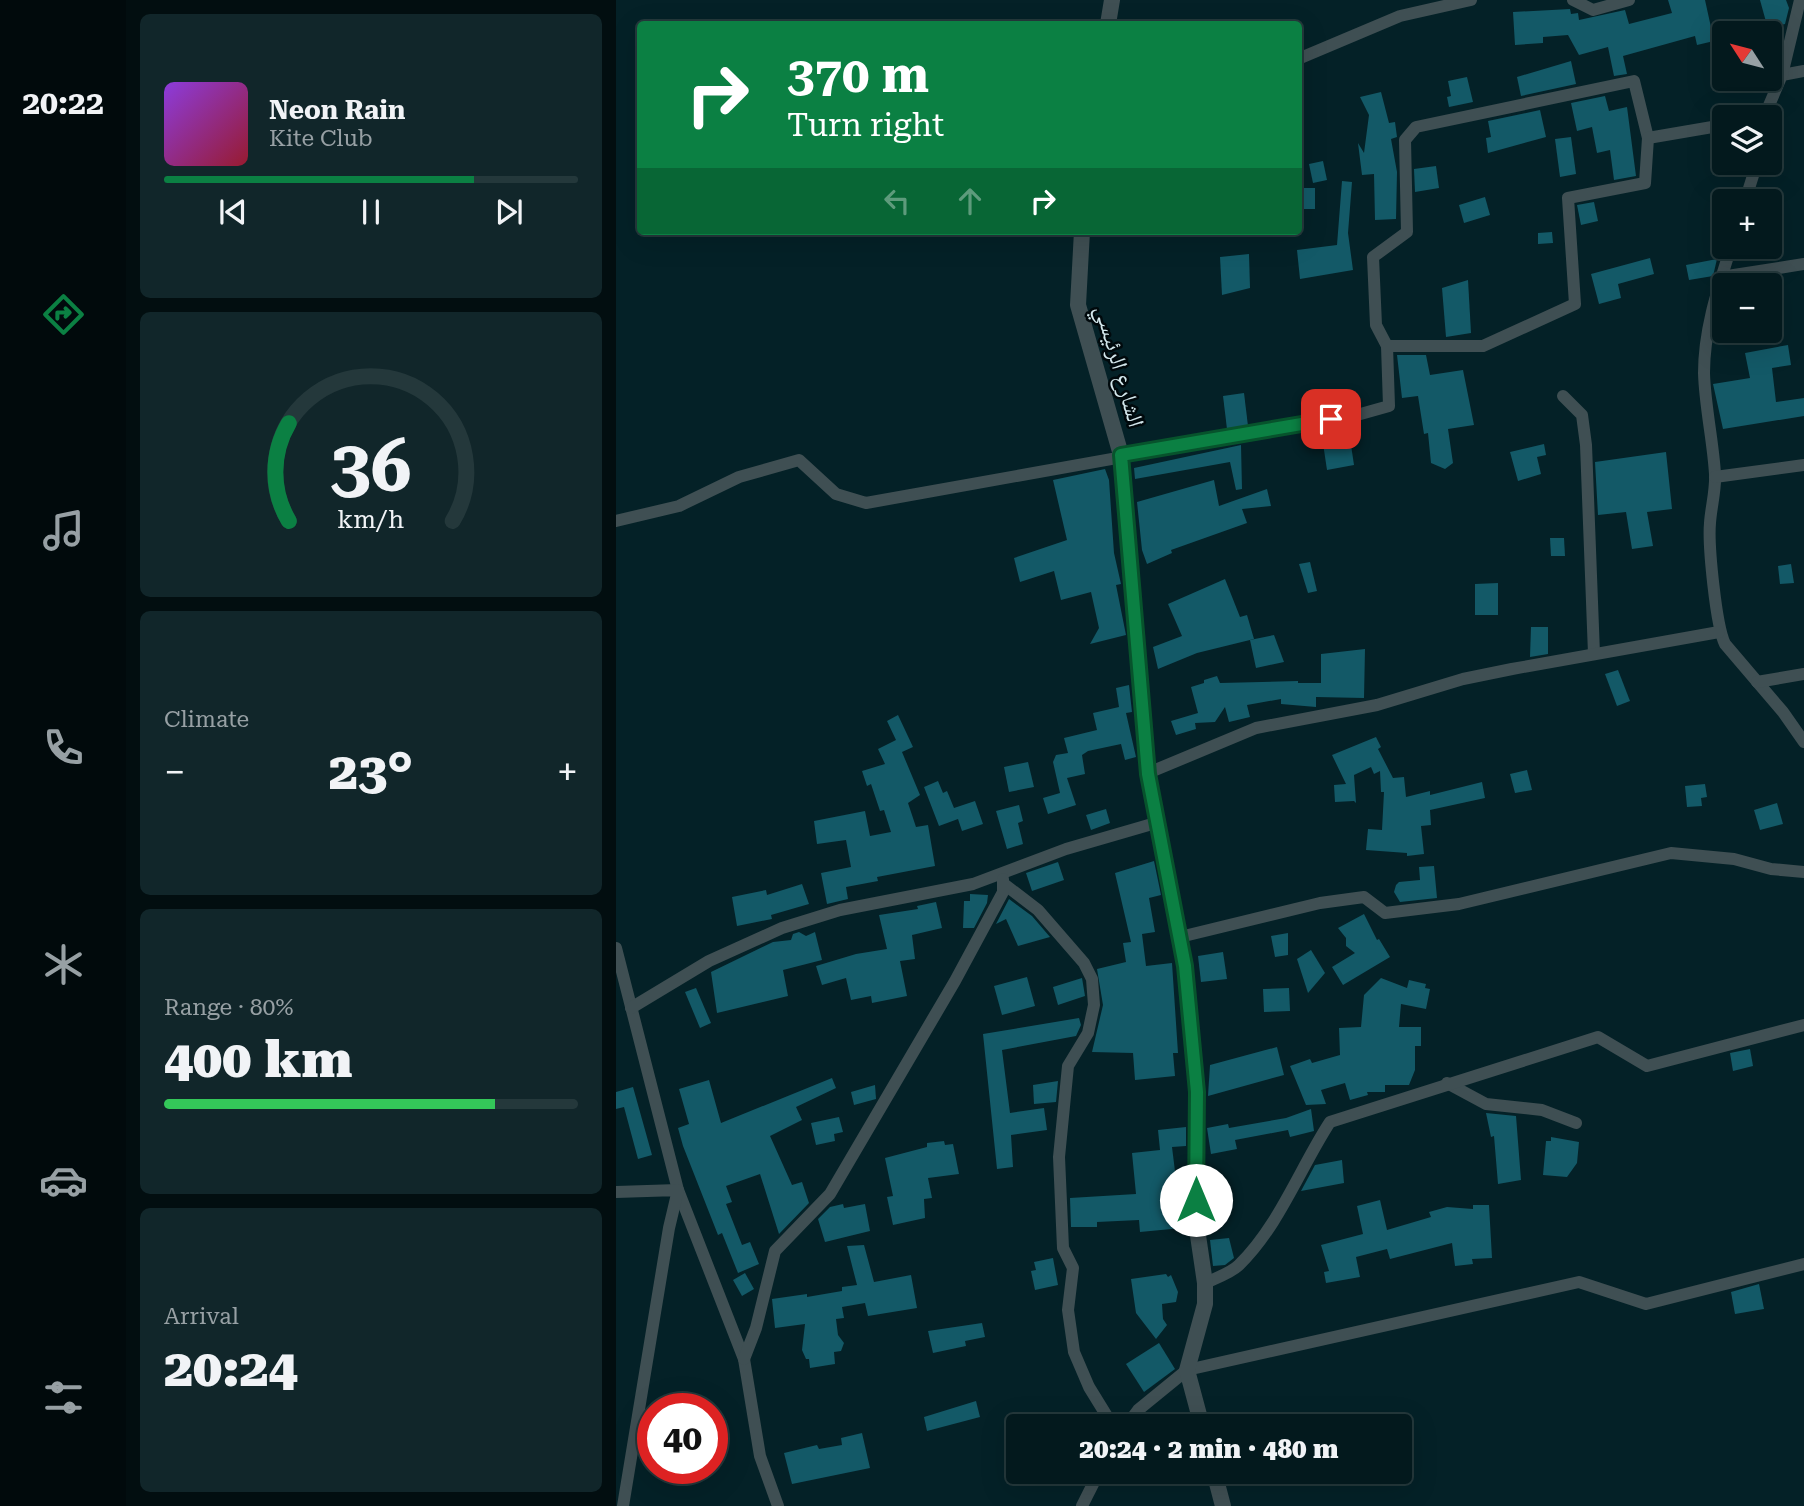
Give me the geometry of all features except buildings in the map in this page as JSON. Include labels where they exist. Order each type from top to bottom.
[{"type":"street","points":[[1108,21],[1112,0]]},
{"type":"street","points":[[1302,57],[1400,16],[1471,0]]},
{"type":"street","points":[[1573,0],[1593,10],[1629,0]]},
{"type":"street","points":[[1800,0],[1801,14],[1782,75],[1804,71]]},
{"type":"street","points":[[616,522],[679,506],[739,477],[799,460],[836,494],[866,503],[1121,455],[1357,415],[1390,406],[1387,346],[1376,326],[1373,257],[1407,232],[1405,140],[1416,127],[1634,81],[1648,138],[1645,183],[1568,198],[1575,304],[1483,346],[1387,346]]},
{"type":"street","points":[[1648,138],[1712,127]]},
{"type":"street","name":"الشارع الرئيسي","points":[[1082,235],[1078,305],[1121,455],[1148,774],[1180,937],[1197,1092],[1196,1222],[1205,1283],[1205,1304],[1187,1370]]},
{"type":"street","points":[[1747,273],[1804,264]]},
{"type":"street","points":[[1712,309],[1707,327],[1704,373],[1715,477],[1710,524],[1711,559],[1721,618],[1719,632],[1725,644],[1804,743]]},
{"type":"street","points":[[1563,396],[1582,415],[1586,445],[1594,654]]},
{"type":"street","points":[[1715,477],[1804,465]]},
{"type":"street","points":[[1148,774],[1256,728],[1365,708],[1463,679],[1719,632]]},
{"type":"street","points":[[1757,682],[1804,674]]},
{"type":"street","points":[[631,1008],[709,961],[782,928],[840,910],[1003,879],[1066,849],[1159,822]]},
{"type":"street","points":[[1180,937],[1320,904],[1364,897],[1385,913],[1459,904],[1671,853],[1734,859],[1771,869],[1804,872]]},
{"type":"street","points":[[744,1359],[756,1328],[775,1251],[830,1194],[955,981],[1003,892],[1003,879]]},
{"type":"street","points":[[1003,879],[1038,910],[1084,963],[1093,979],[1094,1005],[1088,1033],[1068,1066],[1059,1166],[1063,1248],[1073,1268],[1068,1310],[1074,1353],[1088,1387],[1105,1414]]},
{"type":"street","points":[[616,948],[678,1190],[744,1359],[760,1456],[778,1506]]},
{"type":"street","points":[[1205,1283],[1237,1267],[1250,1251],[1275,1217],[1330,1122],[1598,1037],[1647,1066],[1804,1024]]},
{"type":"street","points":[[1447,1083],[1486,1104],[1542,1110],[1576,1123]]},
{"type":"street","points":[[616,1192],[678,1190]]},
{"type":"street","points":[[623,1506],[668,1228],[678,1190]]},
{"type":"street","points":[[1135,1414],[1187,1370],[1578,1282],[1646,1304],[1804,1264]]},
{"type":"street","points":[[1187,1370],[1199,1414]]},
{"type":"street","points":[[1082,1506],[1093,1484]]},
{"type":"street","points":[[1217,1484],[1223,1506]]},
{"type":"route","points":[[1196,1200],[1197,1092],[1185,966],[1148,774],[1121,455],[1331,419]]}]
